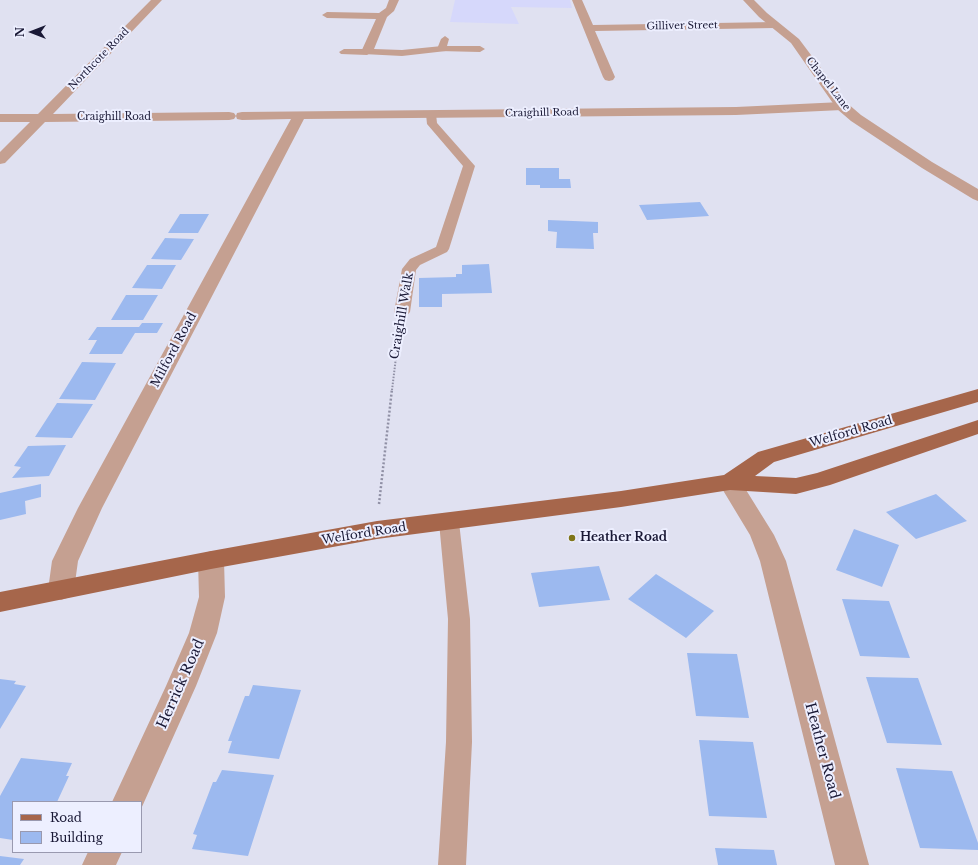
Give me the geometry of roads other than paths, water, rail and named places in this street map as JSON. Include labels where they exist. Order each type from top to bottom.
[{"type":"main road","name":"Welford Road","points":[[730,482],[766,457],[978,394]]},
{"type":"main road","name":"Welford Road","points":[[0,602],[211,560],[377,530],[449,522],[730,482],[796,486],[822,480],[978,428]]},
{"type":"street","name":"Northcote Road","points":[[0,160],[157,0]]},
{"type":"street","points":[[394,0],[390,9],[382,16],[367,52],[402,53],[444,44]]},
{"type":"street","points":[[577,0],[609,77]]},
{"type":"street","name":"Chapel Lane","points":[[748,0],[763,15],[794,41],[842,106],[856,118],[927,165],[978,196]]},
{"type":"street","points":[[326,15],[382,16]]},
{"type":"street","name":"Gilliver Street","points":[[589,28],[775,25]]},
{"type":"street","name":"Craighill Road","points":[[242,116],[736,111],[842,106]]},
{"type":"street","name":"Milford Road","points":[[61,590],[65,561],[90,508],[300,115]]},
{"type":"street","name":"Craighill Road","points":[[0,118],[229,116]]},
{"type":"street","name":"Heather Road","points":[[730,482],[762,534],[773,561],[852,865]]},
{"type":"street","name":"Herrick Road","points":[[128,801],[182,686],[204,633],[212,598],[211,560]]},
{"type":"street","points":[[99,865],[105,853]]},
{"type":"lane","points":[[444,44],[480,49]]},
{"type":"lane","points":[[344,52],[367,52]]},
{"type":"lane","name":"Craighill Walk","points":[[402,312],[409,269],[415,262],[442,249],[469,166],[432,124],[431,114]]},
{"type":"lane","points":[[449,522],[459,619],[459,742],[452,865]]},
{"type":"place","name":"Heather Road","points":[[572,538]]}]
